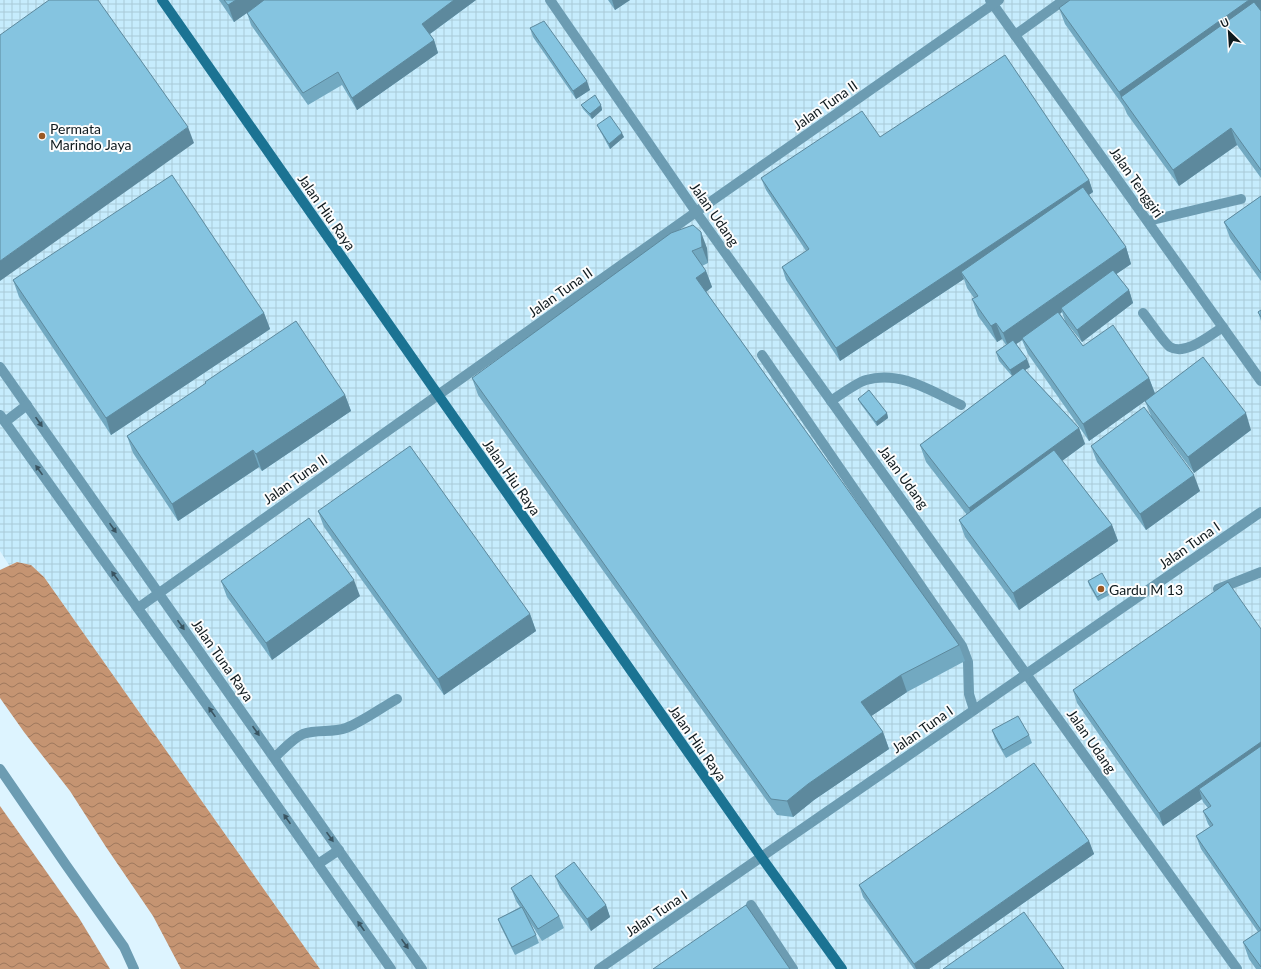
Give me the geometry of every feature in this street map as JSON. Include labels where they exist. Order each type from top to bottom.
[{"type":"street","name":"Jalan Hiu Raya","points":[[162,0],[762,858],[842,969]]},
{"type":"street","name":"Jalan Udang","points":[[550,0],[696,212],[1237,969]]},
{"type":"street","points":[[1015,35],[1064,0]]},
{"type":"street","name":"Jalan Tuna II","points":[[138,608],[994,1]]},
{"type":"street","name":"Jalan Tenggiri","points":[[994,1],[1015,35],[1261,381]]},
{"type":"street","points":[[1148,221],[1241,199]]},
{"type":"street","points":[[1143,313],[1169,346],[1178,349],[1197,345],[1223,327]]},
{"type":"street","points":[[762,355],[962,646],[968,662],[969,694],[974,710]]},
{"type":"street","name":"Jalan Tuna Raya","points":[[0,367],[275,757],[422,969]]},
{"type":"street","points":[[832,401],[865,380],[891,376],[910,381],[961,405]]},
{"type":"street","points":[[27,405],[2,418],[138,608],[391,969]]},
{"type":"street","name":"Jalan Tuna I","points":[[599,969],[762,858],[974,710],[1028,675],[1261,512]]},
{"type":"street","points":[[1218,589],[1261,572]]},
{"type":"street","points":[[275,757],[295,739],[303,734],[338,730],[347,727],[397,699]]},
{"type":"street","points":[[0,769],[124,947],[134,969]]},
{"type":"street","points":[[318,864],[339,850]]},
{"type":"street","points":[[751,905],[793,969]]},
{"type":"shaded area","points":[[0,0],[1261,0],[1261,969],[320,969],[44,577],[31,565],[17,562],[9,565],[0,551]]},
{"type":"water","points":[[17,562],[31,565],[44,577],[320,969],[181,969],[153,916],[70,791],[24,732],[0,698],[0,570]]},
{"type":"water","points":[[0,806],[79,918],[110,969],[0,969]]},
{"type":"building","points":[[49,0],[98,0],[188,127],[0,261],[0,35]]},
{"type":"building","points":[[224,0],[236,0],[228,5]]},
{"type":"building","points":[[264,0],[454,0],[422,24],[434,40],[352,98],[338,72],[303,93],[247,13]]},
{"type":"building","points":[[1070,0],[1249,0],[1119,92],[1059,8]]},
{"type":"building","points":[[1254,2],[1261,11],[1261,170],[1231,128],[1173,170],[1121,97]]},
{"type":"building","points":[[544,21],[587,81],[573,91],[530,28]]},
{"type":"building","points":[[1005,55],[1089,180],[836,348],[782,267],[809,249],[761,178],[862,111],[880,137]]},
{"type":"building","points":[[595,95],[601,105],[590,114],[581,105]]},
{"type":"building","points":[[610,116],[622,133],[609,144],[597,125]]},
{"type":"building","points":[[172,175],[264,313],[106,418],[13,280]]},
{"type":"building","points":[[1083,187],[1126,247],[1003,333],[996,323],[991,326],[972,299],[978,296],[961,272]]},
{"type":"building","points":[[1261,196],[1261,273],[1224,222]]},
{"type":"building","points":[[693,225],[701,232],[702,247],[692,251],[706,271],[696,278],[959,645],[901,675],[861,702],[883,732],[808,784],[787,801],[771,799],[472,378],[671,233]]},
{"type":"building","points":[[1113,270],[1129,290],[1077,330],[1061,308]]},
{"type":"building","points":[[1261,310],[1261,317],[1258,312]]},
{"type":"building","points":[[1058,312],[1083,346],[1113,325],[1149,378],[1083,424],[1022,338]]},
{"type":"building","points":[[296,321],[345,395],[256,454],[253,450],[172,504],[127,436]]},
{"type":"building","points":[[1013,340],[1027,359],[1010,370],[996,352]]},
{"type":"building","points":[[1203,357],[1246,413],[1188,457],[1145,401]]},
{"type":"building","points":[[1023,368],[1079,428],[969,508],[920,445]]},
{"type":"building","points":[[869,390],[887,413],[876,422],[858,399]]},
{"type":"building","points":[[1144,407],[1194,475],[1140,514],[1091,446]]},
{"type":"building","points":[[410,446],[530,614],[438,679],[318,511]]},
{"type":"building","points":[[1054,450],[1112,525],[1013,593],[959,520]]},
{"type":"building","points":[[309,518],[354,580],[266,643],[221,581]]},
{"type":"building","name":"Gardu M 13","points":[[1102,573],[1111,589],[1097,597],[1088,581]]},
{"type":"building","points":[[1228,582],[1261,629],[1261,742],[1159,813],[1073,690]]},
{"type":"building","points":[[1018,716],[1029,735],[1003,750],[992,730]]},
{"type":"building","points":[[1261,746],[1261,930],[1196,836],[1213,825],[1203,811],[1211,806],[1199,789]]},
{"type":"building","points":[[1034,763],[1089,841],[914,964],[859,885]]},
{"type":"building","points":[[574,862],[606,905],[587,919],[555,876]]},
{"type":"building","points":[[531,875],[559,916],[538,929],[511,888]]},
{"type":"building","points":[[746,905],[790,969],[653,969]]},
{"type":"building","points":[[522,907],[536,935],[512,947],[498,919]]},
{"type":"building","points":[[1024,912],[1064,969],[943,969]]},
{"type":"building","points":[[1261,930],[1261,967],[1243,942]]},
{"type":"place","name":"Permata Marindo Jaya","points":[[42,136]]},
{"type":"place","name":"Gardu M 13","points":[[1101,589]]}]
